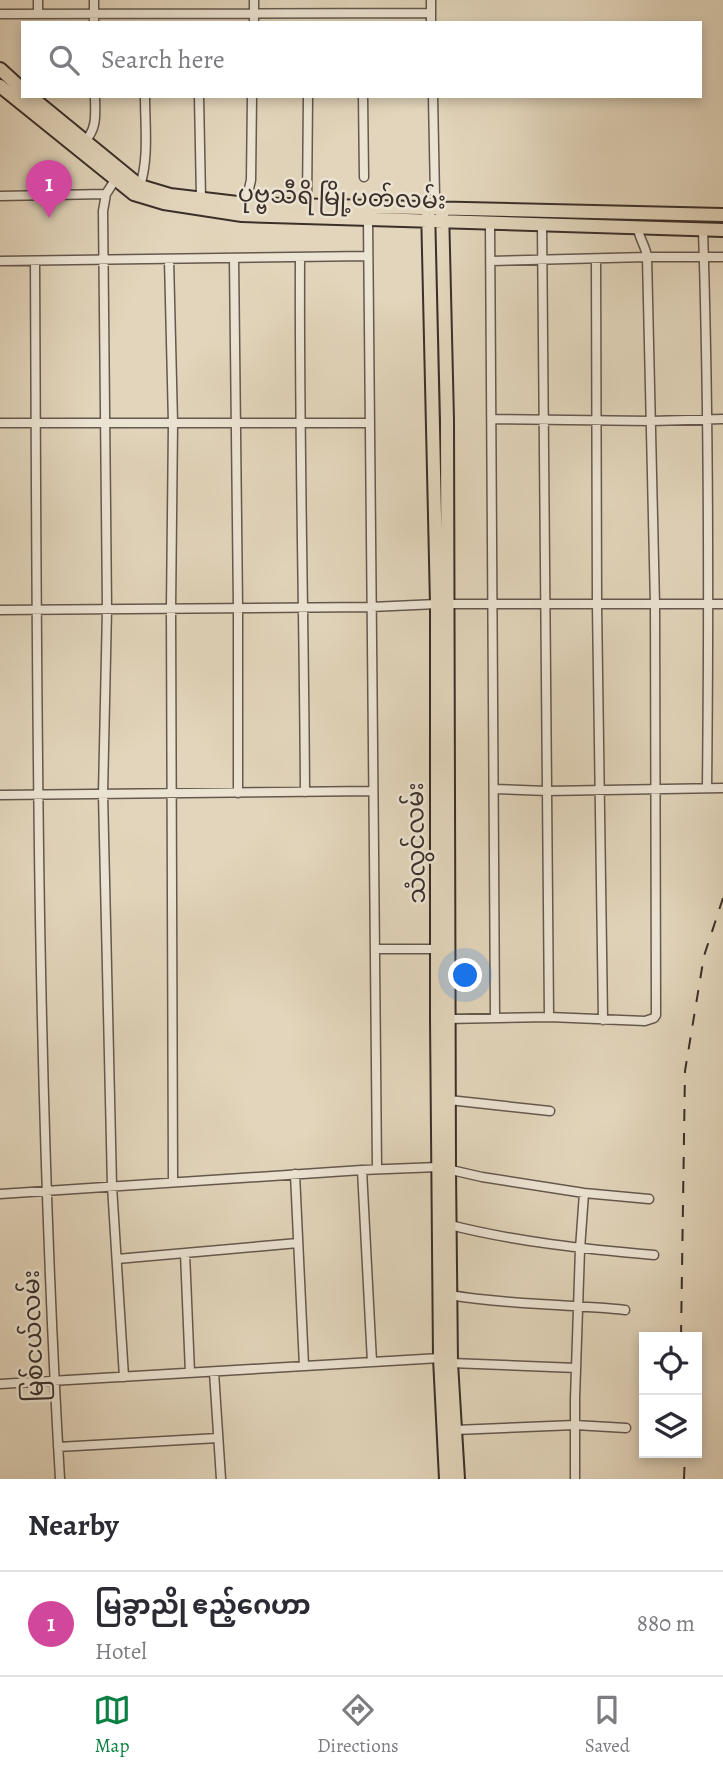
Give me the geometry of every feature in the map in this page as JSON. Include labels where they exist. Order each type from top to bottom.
[{"type":"main road","name":"ပုဗ္ဗသီရိ မြို့ပတ်လမ်း","points":[[0,69],[11,88]]},
{"type":"main road","name":"ပုဗ္ဗသီရိ မြို့ပတ်လမ်း","points":[[22,98],[115,180],[134,194],[164,203],[368,219],[723,230]]},
{"type":"main road","name":"ပုဗ္ဗသီရိ မြို့ပတ်လမ်း","points":[[32,98],[140,186],[170,195],[244,209],[307,205],[435,204],[723,215]]},
{"type":"main road","name":"သံလွင်လမ်း","points":[[435,204],[427,221],[443,605],[446,1479]]},
{"type":"main road","name":"သံလွင်လမ်း","points":[[435,204],[441,222],[447,420],[438,949],[449,1100],[443,1168],[450,1224],[446,1360],[458,1479]]},
{"type":"street","points":[[38,0],[38,14]]},
{"type":"street","points":[[94,0],[94,18]]},
{"type":"street","points":[[254,0],[254,21]]},
{"type":"street","points":[[0,14],[197,18],[254,13],[362,13],[431,18],[431,0]]},
{"type":"street","points":[[306,13],[306,21]]},
{"type":"street","points":[[362,13],[363,21]]},
{"type":"street","points":[[85,142],[95,127],[95,98]]},
{"type":"street","points":[[140,186],[146,159],[145,98]]},
{"type":"street","points":[[199,98],[201,199]]},
{"type":"street","points":[[244,209],[251,180],[252,98]]},
{"type":"street","points":[[307,205],[308,98]]},
{"type":"street","points":[[363,98],[364,177]]},
{"type":"street","points":[[433,98],[435,204]]},
{"type":"street","points":[[115,180],[106,194],[103,211],[107,610],[103,794],[112,1186],[124,1377]]},
{"type":"street","points":[[0,196],[106,194]]},
{"type":"street","points":[[368,219],[377,1169]]},
{"type":"street","points":[[490,223],[495,1018]]},
{"type":"street","points":[[542,225],[550,1017]]},
{"type":"street","points":[[443,1019],[550,1017],[645,1021],[654,1018],[656,1014],[655,605],[648,257],[638,235],[638,228]]},
{"type":"street","points":[[703,230],[709,604],[707,788]]},
{"type":"street","points":[[0,261],[368,256]]},
{"type":"street","points":[[300,257],[299,423],[305,792]]},
{"type":"street","points":[[491,261],[723,257]]},
{"type":"street","points":[[234,258],[238,793]]},
{"type":"street","points":[[169,259],[173,423],[173,1182]]},
{"type":"street","points":[[596,260],[597,605],[603,1020]]},
{"type":"street","name":"မြစ်ငယ်လမ်း","points":[[34,261],[38,794],[47,1191],[60,1479]]},
{"type":"street","points":[[492,419],[723,419]]},
{"type":"street","points":[[0,423],[369,423]]},
{"type":"street","points":[[0,610],[723,604]]},
{"type":"street","points":[[494,789],[547,791],[723,788]]},
{"type":"street","points":[[0,795],[373,791]]},
{"type":"street","points":[[375,949],[438,949]]},
{"type":"street","points":[[449,1100],[550,1111]]},
{"type":"street","points":[[0,1194],[377,1169],[443,1168],[584,1193],[649,1199]]},
{"type":"street","points":[[362,1170],[372,1362]]},
{"type":"street","points":[[295,1174],[304,1366]]},
{"type":"street","points":[[575,1479],[576,1368],[584,1193]]},
{"type":"street","points":[[450,1224],[484,1234],[580,1249],[654,1255]]},
{"type":"street","points":[[117,1259],[298,1243]]},
{"type":"street","points":[[185,1253],[190,1373]]},
{"type":"street","points":[[450,1295],[528,1305],[625,1310]]},
{"type":"street","points":[[0,1384],[372,1362],[446,1360],[576,1368]]},
{"type":"street","points":[[214,1372],[221,1479]]},
{"type":"street","points":[[455,1430],[575,1425],[626,1428]]},
{"type":"street","points":[[58,1447],[218,1438]]},
{"type":"railway","points":[[681,1332],[685,1071],[704,956],[723,898]]},
{"type":"railway","points":[[684,1479],[685,1458]]},
{"type":"place","name":"မြခွာညို ဧည့်ဂေဟာ","points":[[49,218]]}]
